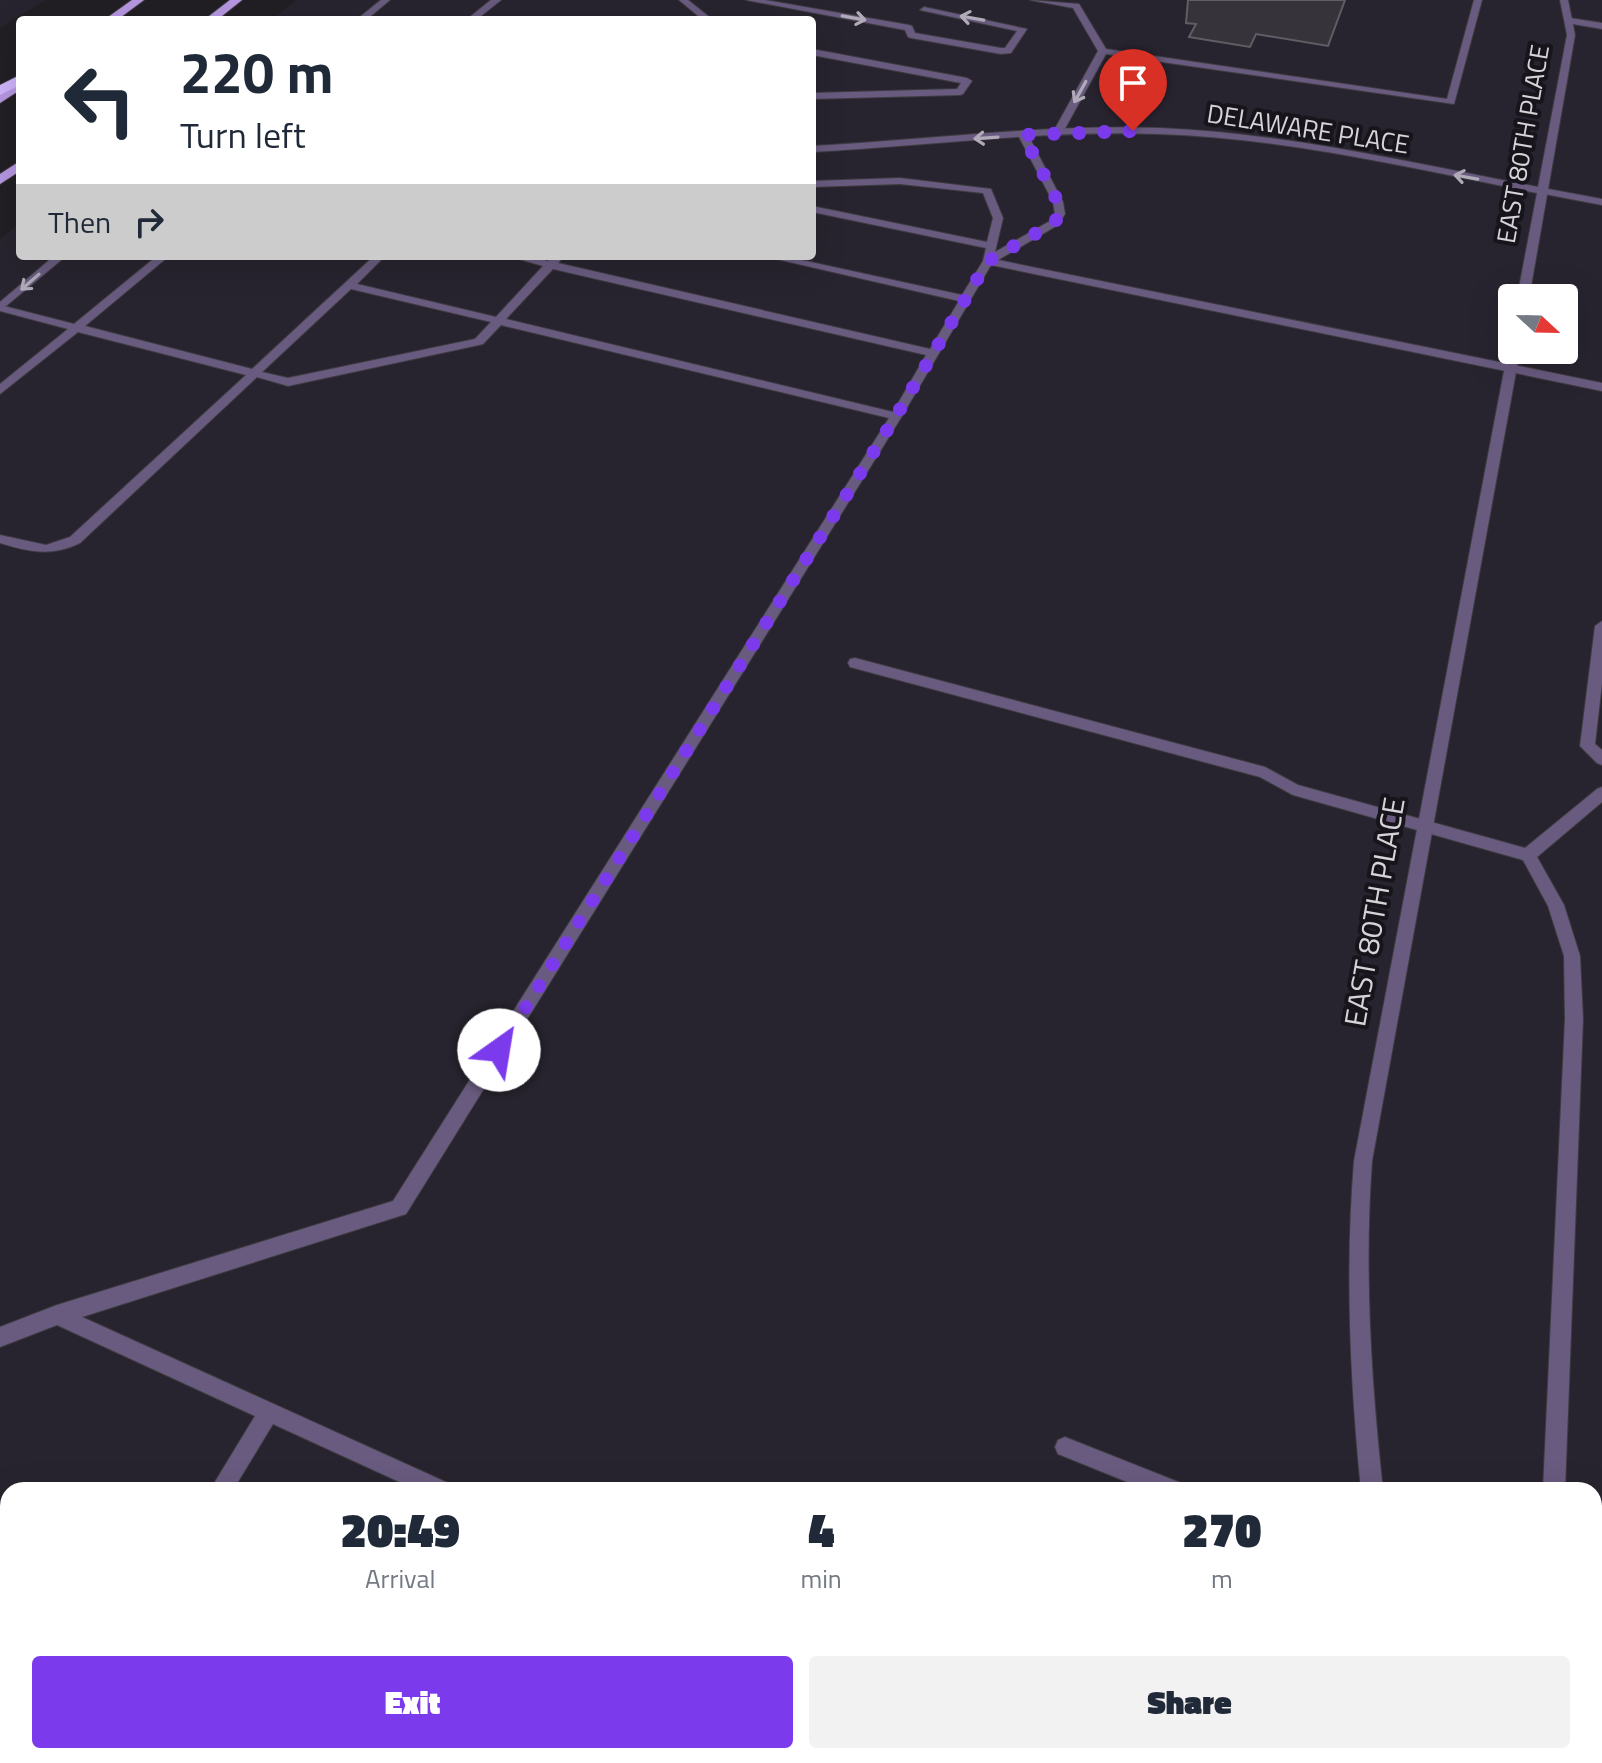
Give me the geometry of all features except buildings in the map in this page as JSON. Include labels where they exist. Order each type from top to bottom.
[{"type":"main road","points":[[116,16],[139,0]]},
{"type":"main road","points":[[215,16],[237,0]]},
{"type":"main road","points":[[0,99],[16,85]]},
{"type":"street","points":[[365,16],[386,0]]},
{"type":"street","points":[[475,16],[497,0]]},
{"type":"street","points":[[683,0],[704,16]]},
{"type":"street","points":[[750,0],[909,28]]},
{"type":"street","points":[[1034,0],[1078,3],[1103,51]]},
{"type":"street","points":[[1103,51],[1451,102],[1478,0]]},
{"type":"street","name":"EAST 80TH PLACE","points":[[1526,284],[1571,35],[1564,0]]},
{"type":"street","points":[[921,6],[1021,26],[1023,29],[1008,51],[911,35],[909,28],[921,6]]},
{"type":"street","points":[[1570,21],[1602,26]]},
{"type":"street","points":[[1057,134],[1103,51]]},
{"type":"street","points":[[816,53],[967,81],[960,92],[816,96]]},
{"type":"street","name":"DELAWARE PLACE","points":[[816,149],[1023,135],[1147,131],[1250,138],[1602,202]]},
{"type":"street","points":[[990,254],[1054,223],[1060,214],[1058,202],[1023,135]]},
{"type":"street","points":[[0,1337],[57,1315],[399,1208],[896,416],[990,254],[998,218],[987,191],[942,182],[843,180],[816,183]]},
{"type":"street","points":[[816,210],[990,254],[1498,355]]},
{"type":"street","points":[[0,308],[56,260]]},
{"type":"street","points":[[0,390],[159,260]]},
{"type":"street","points":[[0,539],[43,551],[58,549],[75,540],[376,260]]},
{"type":"street","points":[[0,308],[288,382],[479,342],[555,260],[933,353]]},
{"type":"street","points":[[786,260],[966,299]]},
{"type":"street","points":[[349,285],[896,416]]},
{"type":"street","name":"EAST 80TH PLACE","points":[[1371,1482],[1357,1316],[1356,1234],[1363,1161],[1511,364]]},
{"type":"street","points":[[1531,364],[1602,387]]},
{"type":"street","points":[[1602,626],[1599,676],[1587,746],[1602,759]]},
{"type":"street","points":[[855,663],[1265,773],[1293,789],[1528,855],[1556,905],[1572,956],[1574,1019],[1554,1482]]},
{"type":"street","points":[[1528,855],[1602,793]]},
{"type":"street","points":[[57,1315],[423,1482]]},
{"type":"street","points":[[226,1482],[269,1412]]},
{"type":"street","points":[[1065,1447],[1154,1482]]},
{"type":"shaded area","points":[[0,0],[46,0],[16,16],[0,28]]},
{"type":"shaded area","points":[[296,0],[1602,0],[1602,1482],[0,1482],[0,239],[16,226],[16,260],[816,260],[816,16],[276,16]]},
{"type":"route","points":[[499,1050],[896,416],[988,261],[1054,223],[1060,214],[1058,202],[1023,135],[1133,131]]}]
